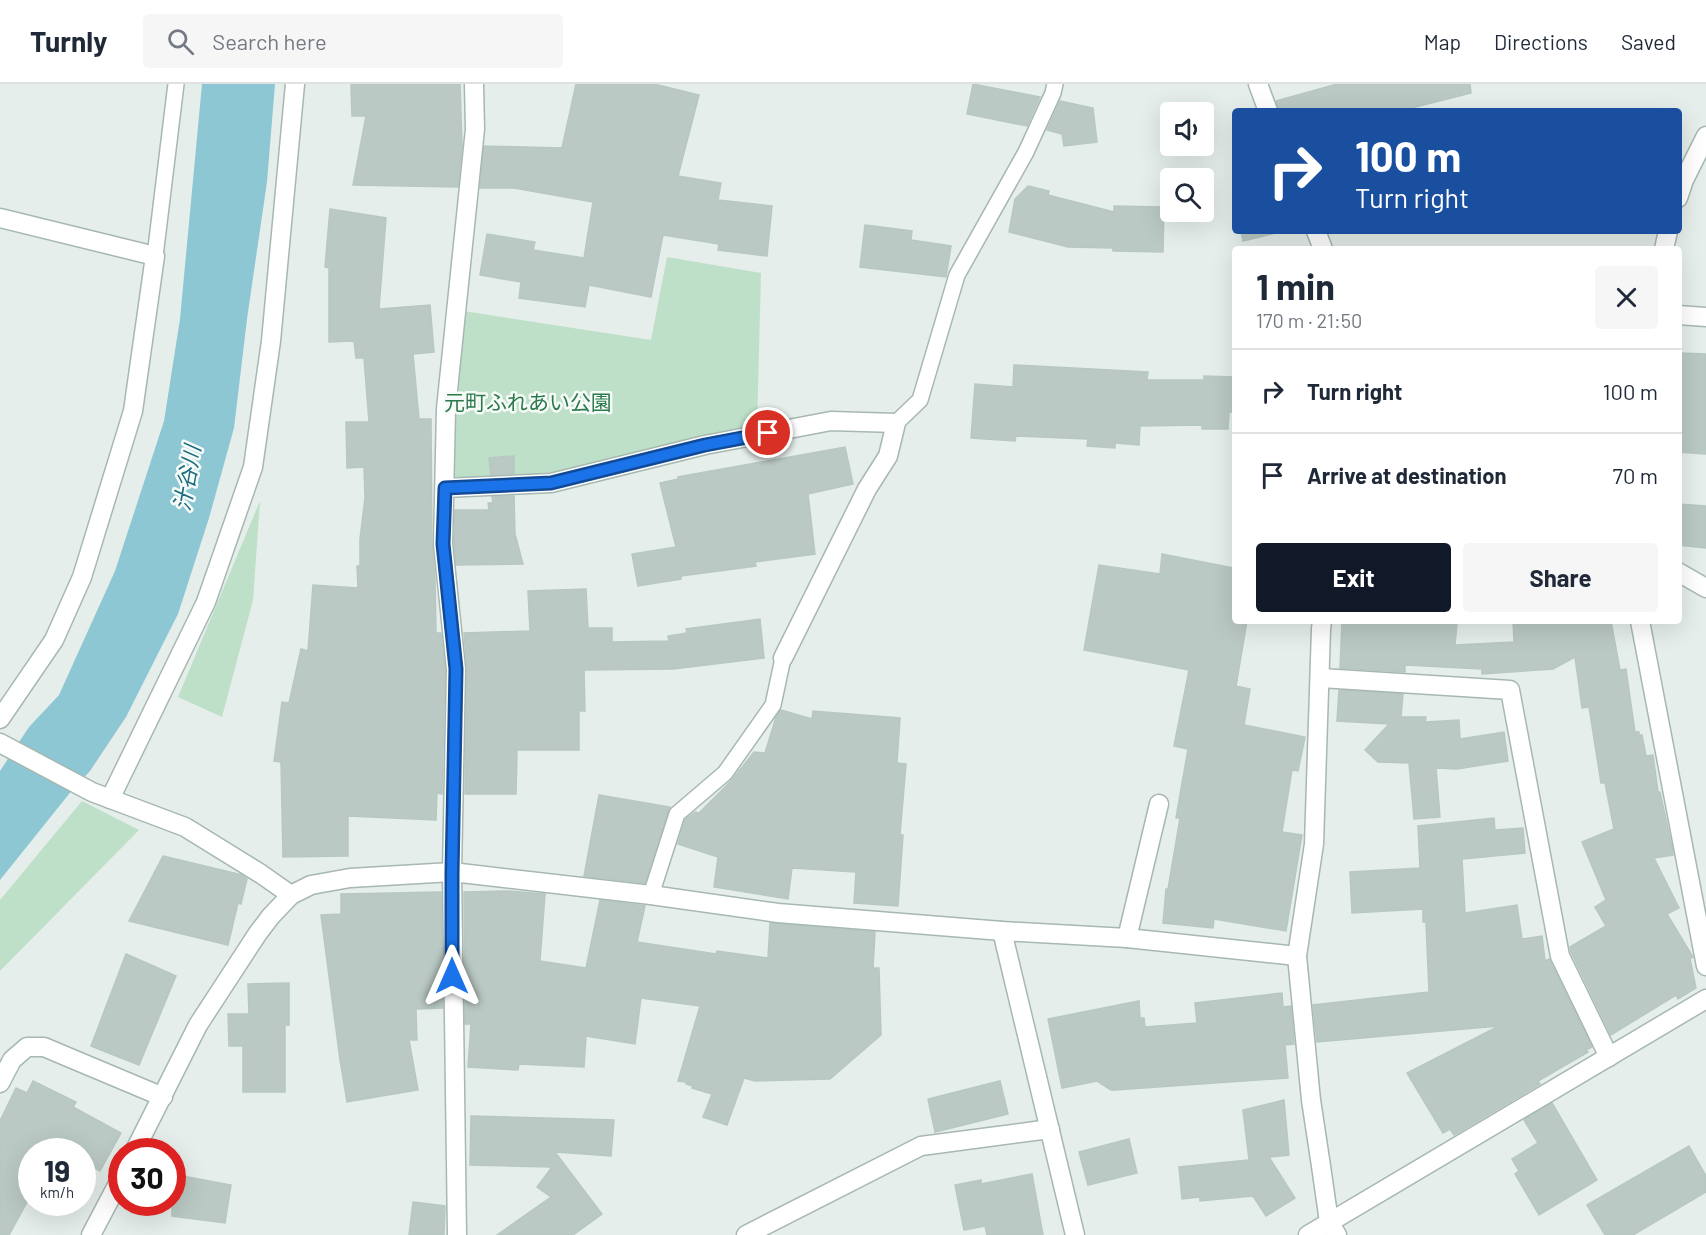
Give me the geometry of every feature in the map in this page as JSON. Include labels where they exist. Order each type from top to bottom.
[{"type":"street","points":[[110,799],[206,602],[254,467],[271,341],[295,84]]},
{"type":"street","points":[[457,1235],[452,873],[456,669],[443,544],[446,409],[475,129],[474,84]]},
{"type":"street","points":[[1258,84],[1267,108]]},
{"type":"street","points":[[1682,186],[1706,136]]},
{"type":"street","points":[[0,218],[155,256],[133,411],[82,577],[54,640],[0,719]]},
{"type":"street","points":[[1682,315],[1706,317]]},
{"type":"street","points":[[445,488],[551,483],[705,445],[831,421],[896,423],[888,456],[867,489],[783,658]]},
{"type":"street","points":[[1682,574],[1706,588]]},
{"type":"street","points":[[1322,624],[1314,844],[1297,956],[1311,1100],[1333,1228]]},
{"type":"street","points":[[1641,624],[1706,966]]},
{"type":"street","points":[[1321,678],[1510,690],[1560,956],[1609,1057]]},
{"type":"street","points":[[1,743],[92,792],[185,827],[291,895]]},
{"type":"street","points":[[1127,938],[1159,804]]},
{"type":"street","points":[[141,1138],[198,1025],[258,933],[291,895],[311,885],[350,878],[452,873],[651,895],[778,913],[1002,931],[1127,938],[1297,956]]},
{"type":"street","points":[[1002,931],[1076,1235]]},
{"type":"street","points":[[1308,1235],[1333,1228],[1706,999]]},
{"type":"street","points":[[0,1083],[12,1060],[27,1047],[44,1047],[163,1097]]},
{"type":"street","points":[[746,1235],[921,1146],[1050,1129]]},
{"type":"street","points":[[91,1235],[108,1203]]},
{"type":"lane","points":[[155,256],[176,84]]},
{"type":"lane","points":[[896,423],[920,400],[957,275],[1026,152],[1055,84]]},
{"type":"lane","points":[[651,895],[677,814],[725,773],[773,705],[783,658]]},
{"type":"green space","name":"元町ふれあい公園","points":[[667,257],[761,273],[757,428],[551,483],[445,488],[457,310],[651,340]]},
{"type":"green space","points":[[260,501],[253,600],[222,717],[178,697]]},
{"type":"green space","points":[[82,801],[139,830],[0,971],[0,900]]},
{"type":"water","name":"汁谷川","points":[[202,84],[275,84],[267,182],[234,428],[209,518],[178,614],[126,717],[90,771],[0,880],[0,771],[29,727],[59,695],[115,571],[164,421],[180,319]]},
{"type":"building","points":[[351,84],[460,84],[462,145],[458,187],[353,185],[366,116],[352,116]]},
{"type":"building","points":[[576,84],[654,84],[699,95],[678,176],[721,183],[718,200],[772,206],[767,256],[718,250],[719,244],[663,235],[651,297],[589,285],[585,307],[519,298],[521,282],[480,275],[487,234],[535,242],[533,250],[584,258],[593,202],[514,188],[480,188],[484,146],[562,148]]},
{"type":"building","points":[[973,84],[1040,97],[1027,126],[967,114]]},
{"type":"building","points":[[1337,84],[1470,84],[1471,93],[1412,108],[1278,108],[1276,101]]},
{"type":"building","points":[[1060,101],[1093,108],[1097,142],[1064,146],[1062,134],[1047,130]]},
{"type":"building","points":[[1028,186],[1049,191],[1048,195],[1114,212],[1114,206],[1160,207],[1160,222],[1164,222],[1163,252],[1068,247],[1009,232],[1015,199]]},
{"type":"building","points":[[330,209],[386,218],[379,309],[430,305],[434,352],[413,354],[419,419],[431,419],[432,544],[436,633],[441,633],[445,669],[442,794],[437,793],[436,820],[348,816],[348,856],[283,857],[281,762],[274,761],[282,702],[289,703],[301,649],[308,651],[313,585],[358,588],[357,566],[360,566],[360,539],[365,498],[364,467],[347,468],[346,422],[369,422],[364,358],[356,358],[354,341],[329,342],[329,268],[325,267]]},
{"type":"building","points":[[865,225],[912,231],[911,240],[951,246],[946,277],[860,267]]},
{"type":"building","points":[[1242,234],[1272,234],[1243,241]]},
{"type":"building","points":[[1682,353],[1706,354],[1706,454],[1682,452]]},
{"type":"building","points":[[1014,365],[1148,372],[1147,380],[1204,380],[1204,376],[1232,377],[1232,412],[1229,412],[1228,429],[1202,429],[1202,425],[1140,426],[1139,445],[1115,443],[1115,448],[1087,446],[1088,439],[1016,436],[1015,441],[971,438],[975,384],[1013,387]]},
{"type":"building","points":[[845,447],[853,484],[808,494],[815,554],[755,562],[756,566],[681,576],[681,579],[638,586],[632,554],[676,547],[660,483],[678,479],[678,477]]},
{"type":"building","points":[[514,456],[514,473],[491,475],[489,458]]},
{"type":"building","points":[[514,496],[515,534],[523,564],[456,565],[455,510],[489,510],[488,503],[493,503],[492,497]]},
{"type":"building","points":[[1682,504],[1706,506],[1706,548],[1682,545]]},
{"type":"building","points":[[1162,554],[1232,568],[1232,624],[1246,624],[1236,686],[1250,689],[1244,725],[1305,737],[1298,771],[1292,770],[1282,832],[1302,835],[1286,931],[1214,919],[1213,928],[1163,923],[1166,889],[1168,889],[1180,818],[1176,818],[1188,749],[1174,746],[1189,670],[1084,650],[1099,565],[1160,574]]},
{"type":"building","points":[[586,589],[588,628],[612,628],[612,642],[669,641],[668,636],[687,633],[686,629],[760,619],[764,658],[673,669],[584,670],[585,711],[579,711],[579,750],[517,750],[516,794],[465,794],[467,669],[464,633],[530,631],[528,591]]},
{"type":"building","points":[[1342,624],[1457,624],[1455,645],[1514,642],[1513,624],[1612,624],[1620,670],[1626,669],[1635,732],[1642,735],[1646,756],[1653,755],[1658,792],[1660,792],[1672,847],[1673,855],[1654,858],[1679,908],[1667,914],[1693,957],[1690,959],[1696,988],[1678,999],[1676,995],[1611,1035],[1571,952],[1570,947],[1606,926],[1595,907],[1606,900],[1582,842],[1614,829],[1605,783],[1601,783],[1589,707],[1582,708],[1575,657],[1553,669],[1482,674],[1482,669],[1405,665],[1405,672],[1340,668]]},
{"type":"building","points":[[1339,690],[1403,694],[1401,717],[1426,717],[1425,722],[1459,720],[1460,739],[1504,732],[1508,761],[1457,769],[1436,768],[1440,817],[1414,819],[1409,763],[1378,762],[1365,750],[1389,724],[1337,721]]},
{"type":"building","points":[[781,710],[812,719],[813,711],[900,718],[897,763],[906,764],[900,835],[903,835],[898,906],[854,903],[856,872],[792,868],[788,899],[714,887],[718,857],[678,844],[685,820],[695,812],[699,813],[732,780],[754,752],[765,753],[776,717]]},
{"type":"building","points":[[599,795],[670,807],[645,883],[584,876]]},
{"type":"building","points":[[1494,818],[1495,830],[1523,828],[1525,853],[1462,859],[1465,913],[1517,905],[1522,939],[1542,936],[1545,961],[1549,959],[1592,1047],[1586,1050],[1588,1052],[1538,1081],[1540,1084],[1454,1135],[1450,1129],[1443,1133],[1407,1073],[1499,1026],[1317,1042],[1313,1005],[1429,992],[1426,922],[1423,922],[1423,909],[1352,913],[1350,872],[1420,868],[1418,826]]},
{"type":"building","points":[[163,856],[242,875],[247,879],[241,904],[238,903],[228,945],[129,921]]},
{"type":"building","points":[[507,891],[545,894],[540,961],[586,968],[600,900],[645,906],[637,942],[716,954],[717,951],[768,958],[770,923],[875,932],[873,968],[879,968],[881,1035],[830,1079],[755,1081],[744,1078],[727,1125],[703,1117],[712,1094],[692,1088],[693,1086],[686,1082],[678,1081],[700,1006],[641,998],[635,1044],[586,1036],[584,1067],[519,1064],[518,1070],[468,1067],[471,1024],[465,1024],[464,892]]},
{"type":"building","points":[[441,892],[443,1008],[416,1009],[417,1040],[409,1040],[418,1090],[347,1102],[321,915],[341,914],[341,894]]},
{"type":"building","points":[[126,954],[176,976],[139,1065],[91,1046]]},
{"type":"building","points":[[289,983],[289,1025],[285,1025],[285,1092],[243,1092],[243,1046],[229,1046],[228,1014],[249,1014],[248,984]]},
{"type":"building","points":[[1282,993],[1283,1007],[1291,1006],[1294,1044],[1285,1045],[1288,1078],[1115,1090],[1097,1081],[1062,1088],[1048,1019],[1139,1001],[1140,1018],[1144,1018],[1145,1027],[1197,1023],[1195,1003]]},
{"type":"building","points":[[33,1081],[76,1102],[73,1107],[121,1133],[118,1138],[108,1138],[108,1157],[100,1171],[96,1169],[96,1138],[18,1138],[19,1216],[9,1235],[0,1235],[0,1121],[16,1088],[27,1093]]},
{"type":"building","points":[[1000,1081],[1008,1114],[935,1132],[928,1099]]},
{"type":"building","points":[[1284,1100],[1289,1155],[1269,1157],[1295,1198],[1266,1216],[1253,1196],[1200,1201],[1200,1197],[1182,1199],[1179,1167],[1249,1160],[1243,1110]]},
{"type":"building","points":[[1552,1103],[1597,1180],[1539,1215],[1515,1174],[1519,1171],[1512,1159],[1538,1143],[1524,1120]]},
{"type":"building","points":[[471,1116],[614,1120],[611,1156],[555,1152],[602,1214],[573,1235],[497,1235],[551,1197],[537,1187],[552,1167],[470,1165]]},
{"type":"building","points":[[1129,1139],[1137,1173],[1088,1185],[1079,1152]]},
{"type":"building","points":[[1689,1146],[1706,1176],[1706,1192],[1633,1235],[1605,1235],[1587,1205]]},
{"type":"building","points":[[1032,1174],[1043,1235],[987,1235],[985,1226],[964,1230],[955,1185],[981,1180],[981,1184]]},
{"type":"building","points":[[186,1177],[231,1185],[225,1223],[172,1216],[186,1216]]},
{"type":"building","points":[[413,1202],[445,1206],[444,1235],[409,1235]]},
{"type":"route","points":[[452,976],[456,669],[443,544],[445,488],[551,483],[705,445],[768,433]]}]
